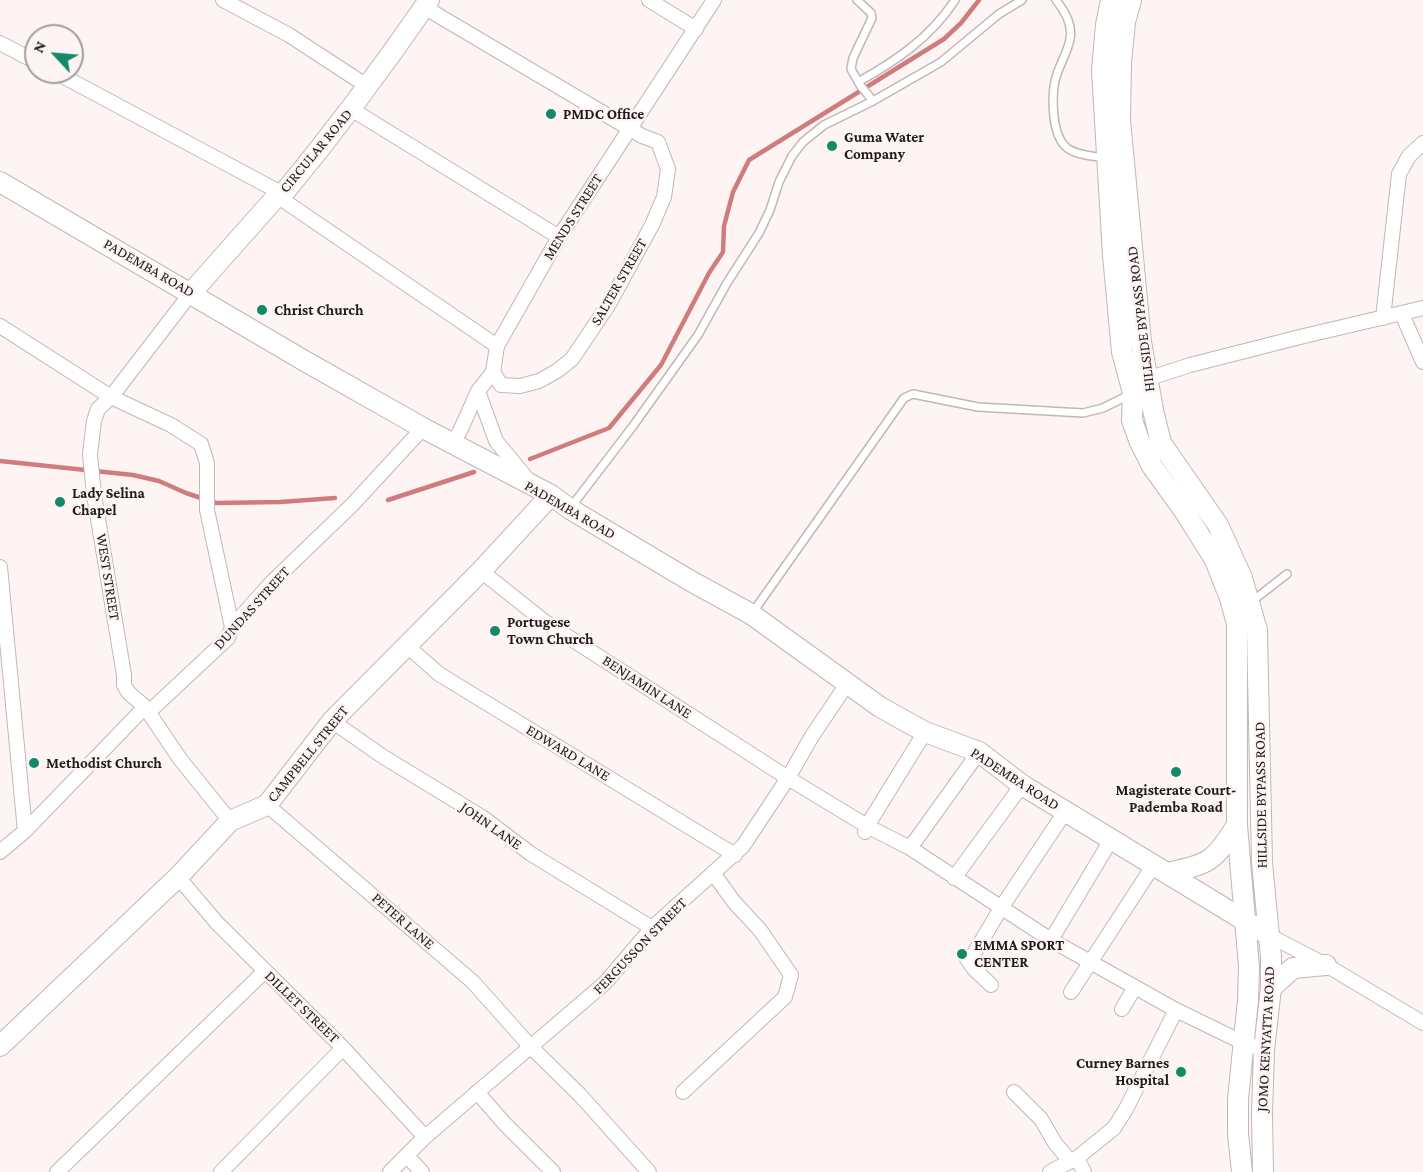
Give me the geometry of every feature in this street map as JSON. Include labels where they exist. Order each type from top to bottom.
[{"type":"main road","name":"HILLSIDE BYPASS ROAD","points":[[1111,0],[1102,70],[1113,255],[1122,352],[1140,386],[1161,442],[1218,525],[1242,578],[1257,630],[1262,863],[1264,898],[1270,936]]},
{"type":"main road","name":"HILLSIDE BYPASS ROAD","points":[[1131,0],[1125,22],[1121,63],[1120,120],[1141,342],[1140,386],[1132,420],[1152,466],[1185,512],[1215,560],[1230,598],[1237,624],[1237,825],[1245,919]]},
{"type":"main road","name":"CIRCULAR ROAD","points":[[191,293],[280,195],[351,109],[426,3]]},
{"type":"main road","name":"PADEMBA ROAD","points":[[0,182],[303,360],[543,492],[689,580],[751,614],[880,707],[925,732],[979,752],[1022,785],[1160,869]]},
{"type":"main road","points":[[215,267],[212,304],[220,310]]},
{"type":"main road","name":"CAMPBELL STREET","points":[[0,1046],[178,877],[230,821],[267,805],[332,721],[481,571],[543,492]]},
{"type":"main road","points":[[1160,869],[1208,862],[1219,853],[1237,825]]},
{"type":"main road","points":[[1160,869],[1270,936]]},
{"type":"main road","name":"JOMO KENYATTA ROAD","points":[[1242,1172],[1238,1134],[1238,1099],[1249,967],[1245,919]]},
{"type":"main road","name":"JOMO KENYATTA ROAD","points":[[1263,1172],[1262,1100],[1264,1050],[1271,988],[1270,936]]},
{"type":"main road","points":[[1271,988],[1293,968],[1326,964]]},
{"type":"main road","points":[[1238,1099],[1262,1100]]},
{"type":"street","points":[[223,0],[307,45],[367,86]]},
{"type":"street","points":[[649,0],[696,29]]},
{"type":"street","name":"MENDS STREET","points":[[453,443],[478,391],[493,372],[497,346],[559,237],[714,0]]},
{"type":"street","points":[[426,3],[630,129]]},
{"type":"street","points":[[0,44],[24,56]]},
{"type":"street","points":[[77,84],[280,195],[497,346]]},
{"type":"street","points":[[351,109],[559,237]]},
{"type":"street","name":"SALTER STREET","points":[[493,372],[501,385],[520,386],[539,381],[572,359],[609,304],[652,225],[664,197],[668,169],[658,142],[630,129]]},
{"type":"street","points":[[1383,318],[1399,174],[1409,156],[1423,143]]},
{"type":"street","name":"WEST STREET","points":[[191,293],[111,397],[98,409],[91,433],[90,454],[94,495],[124,685],[128,692],[145,707],[180,759],[230,821]]},
{"type":"street","points":[[1140,386],[1190,365],[1423,308]]},
{"type":"street","points":[[1402,314],[1423,362]]},
{"type":"street","points":[[0,326],[111,397],[171,425],[201,444],[207,464],[207,510],[232,627]]},
{"type":"street","points":[[478,391],[496,441],[543,492]]},
{"type":"street","name":"DUNDAS STREET","points":[[0,852],[26,831],[145,707],[151,710],[228,638],[232,627],[272,582],[352,505],[423,428]]},
{"type":"street","points":[[0,567],[26,831]]},
{"type":"street","name":"BENJAMIN LANE","points":[[481,571],[545,622],[866,829],[910,848],[1051,940],[1176,1010],[1244,1043],[1264,1050]]},
{"type":"street","name":"EDWARD LANE","points":[[406,645],[439,674],[735,855]]},
{"type":"street","name":"FERGUSSON STREET","points":[[390,1172],[424,1137],[605,983],[652,928],[735,855],[788,778],[812,736],[847,684]]},
{"type":"street","name":"JOHN LANE","points":[[332,721],[382,756],[482,817],[531,854],[652,928]]},
{"type":"street","points":[[866,829],[925,732]]},
{"type":"street","points":[[910,848],[979,752]]},
{"type":"street","points":[[954,878],[1022,785]]},
{"type":"street","name":"PETER LANE","points":[[267,805],[473,982],[649,1172]]},
{"type":"street","points":[[991,985],[974,969],[966,957],[1065,812]]},
{"type":"street","points":[[1051,940],[1111,840]]},
{"type":"street","points":[[1071,992],[1090,961],[1160,869]]},
{"type":"street","points":[[683,1092],[785,997],[791,975],[760,930],[734,902],[713,873]]},
{"type":"street","name":"DILLET STREET","points":[[178,877],[217,923],[343,1048],[424,1137]]},
{"type":"street","points":[[1270,936],[1326,964],[1423,1023]]},
{"type":"street","points":[[57,1172],[264,971]]},
{"type":"street","points":[[1122,1009],[1135,987]]},
{"type":"street","points":[[1050,1172],[1073,1160],[1114,1128],[1176,1010]]},
{"type":"street","points":[[220,1172],[343,1048]]},
{"type":"street","points":[[477,1092],[553,1172]]},
{"type":"street","points":[[1014,1092],[1041,1119],[1055,1143],[1083,1172]]},
{"type":"street","points":[[407,1156],[422,1172]]},
{"type":"lane","points":[[857,0],[871,13],[872,18],[850,65],[859,83],[873,101]]},
{"type":"lane","points":[[859,83],[905,54],[934,27],[955,0]]},
{"type":"lane","points":[[570,509],[698,335],[759,233],[770,210],[779,182],[792,156],[803,142],[824,125],[873,101],[941,62],[999,14],[1022,0]]},
{"type":"lane","points":[[1056,0],[1068,20],[1071,37],[1056,76],[1052,96],[1058,131],[1065,147],[1079,153],[1108,158]]},
{"type":"lane","points":[[751,614],[904,398],[913,394],[978,407],[1083,413],[1103,408],[1140,386]]},
{"type":"lane","points":[[1249,603],[1287,574]]},
{"type":"waterway","points":[[530,459],[609,428],[661,365],[709,273],[723,252],[724,226],[733,192],[749,160],[944,39],[961,23],[979,0]]},
{"type":"waterway","points":[[0,461],[133,475],[159,481],[216,503],[335,498]]},
{"type":"waterway","points":[[388,500],[474,472]]},
{"type":"place","name":"PMDC Office","points":[[551,114]]},
{"type":"place","name":"Guma Water Company","points":[[832,146]]},
{"type":"place","name":"Christ Church","points":[[262,310]]},
{"type":"place","name":"Lady Selina Chapel","points":[[60,502]]},
{"type":"place","name":"Portugese Town Church","points":[[495,631]]},
{"type":"place","name":"Methodist Church","points":[[34,763]]},
{"type":"place","name":"Magisterate Court- Pademba Road","points":[[1176,772]]},
{"type":"place","name":"EMMA SPORT CENTER","points":[[962,954]]},
{"type":"place","name":"Curney Barnes Hospital","points":[[1181,1072]]}]
